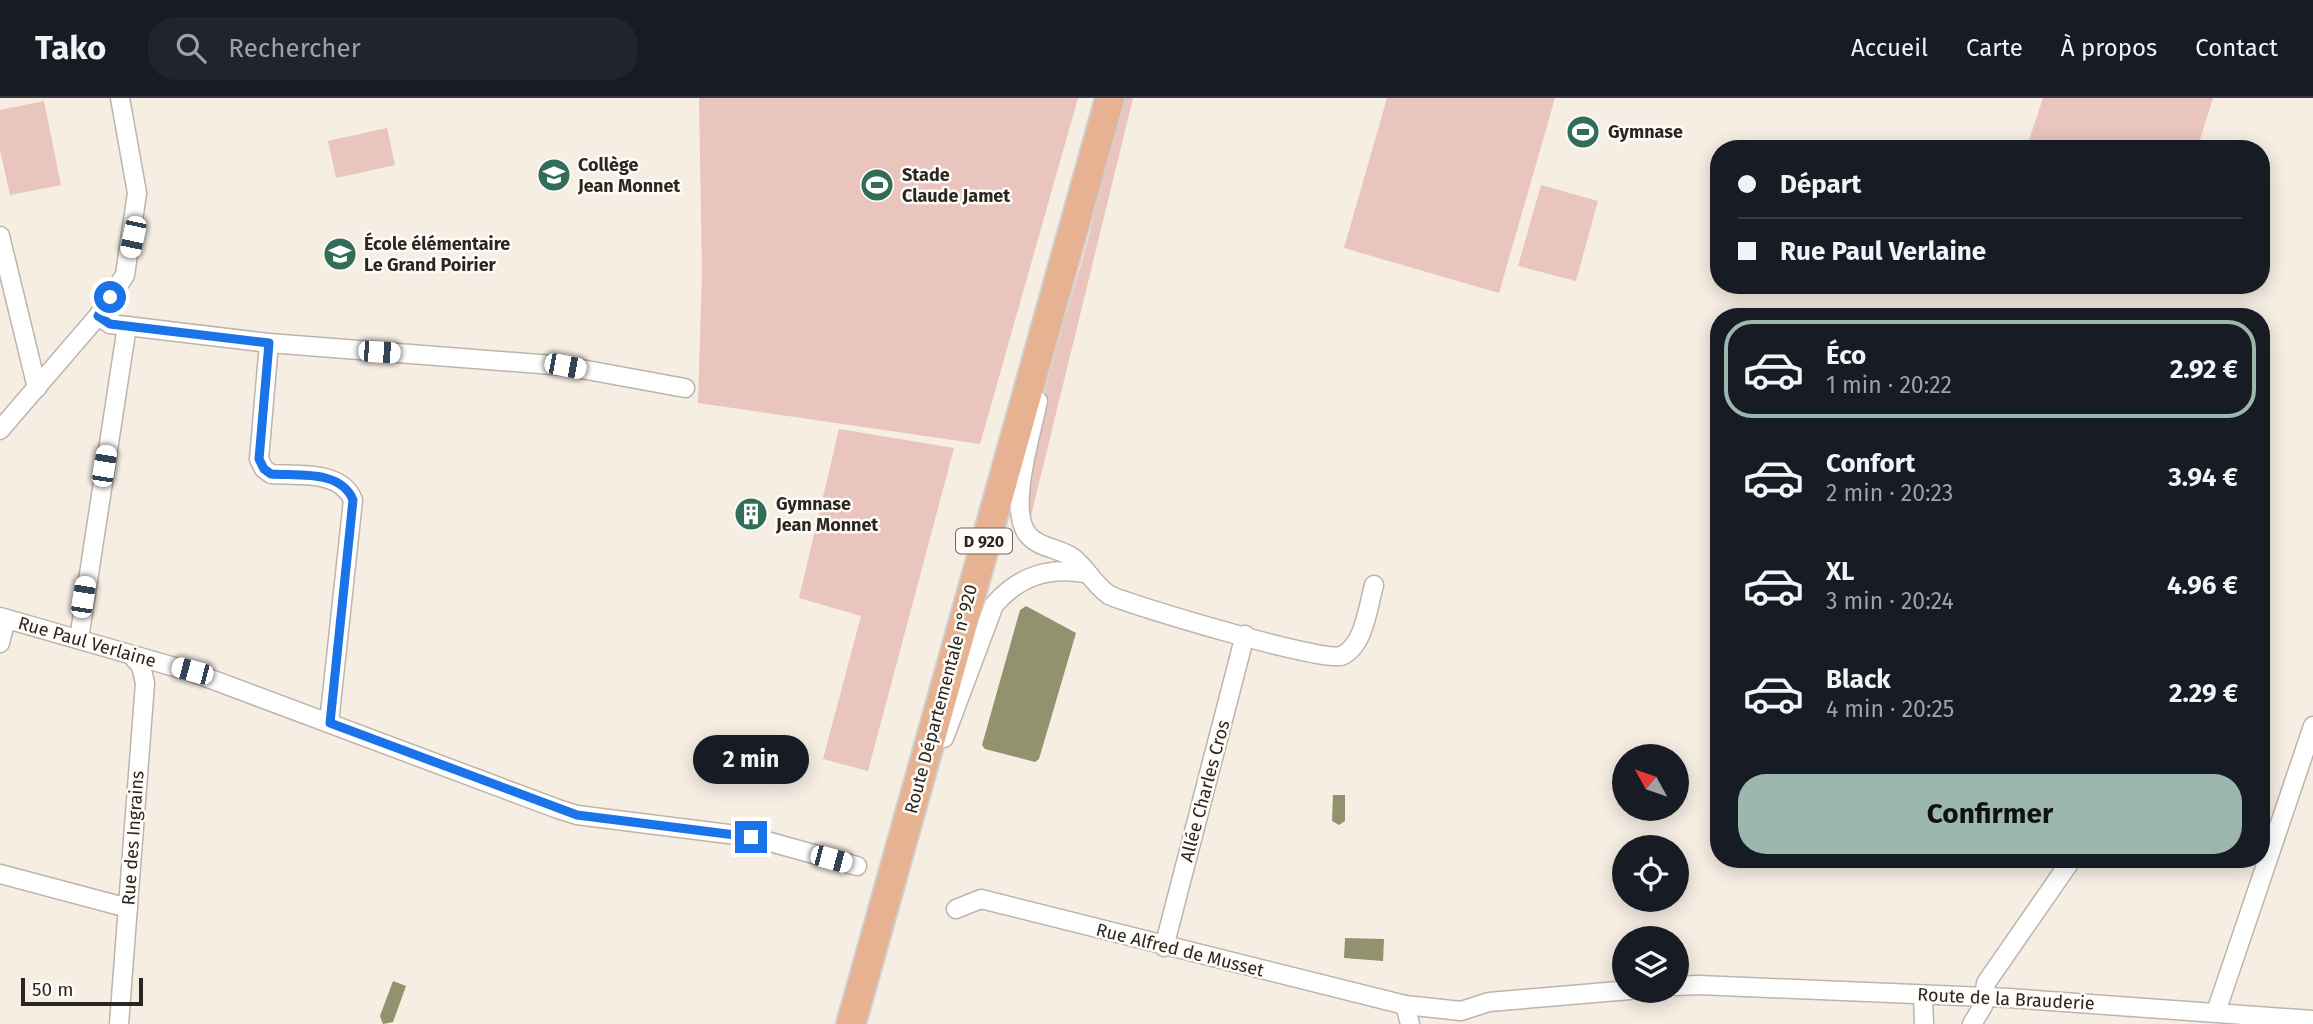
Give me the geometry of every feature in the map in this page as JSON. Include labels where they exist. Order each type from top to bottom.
[{"type":"main road","name":"D 920","points":[[1067,253],[1110,98]]},
{"type":"main road","name":"Route Départementale n°920","points":[[851,1024],[1067,253]]},
{"type":"street","points":[[0,430],[98,316],[125,275],[137,192],[120,98]]},
{"type":"street","points":[[0,236],[37,388]]},
{"type":"street","points":[[1067,253],[1018,511],[1023,529],[1030,538],[1074,559],[1101,589],[1118,599],[1320,657],[1341,656],[1357,642],[1374,585]]},
{"type":"street","points":[[98,316],[110,324],[269,343],[565,366],[685,388]]},
{"type":"street","points":[[79,639],[127,326]]},
{"type":"street","points":[[269,343],[259,459],[264,469],[271,474],[337,479],[349,489],[353,500],[330,723]]},
{"type":"street","points":[[904,830],[927,782],[994,604],[1007,590],[1037,574],[1069,571],[1085,573]]},
{"type":"street","points":[[0,643],[3,618]]},
{"type":"street","name":"Rue Paul Verlaine","points":[[3,618],[192,671],[577,815],[751,837],[857,866]]},
{"type":"street","name":"Allée Charles Cros","points":[[1164,947],[1245,635]]},
{"type":"street","name":"Rue des Ingrains","points":[[120,1024],[145,683],[141,666],[132,656]]},
{"type":"street","points":[[2270,853],[2313,726]]},
{"type":"street","points":[[1972,1024],[1986,983],[2066,868]]},
{"type":"street","points":[[2216,1012],[2265,868]]},
{"type":"street","points":[[0,874],[128,908]]},
{"type":"street","name":"Rue Alfred de Musset","points":[[956,909],[981,899],[1164,947],[1405,1005],[1461,1011],[1489,1003],[1612,992]]},
{"type":"street","name":"Route de la Brauderie","points":[[1689,985],[1983,997],[2313,1020]]},
{"type":"street","points":[[1923,995],[1924,1024]]},
{"type":"street","points":[[1405,1005],[1410,1024]]},
{"type":"street","points":[[1444,1024],[1461,1011]]},
{"type":"shaded area","name":"Stade Claude Jamet","points":[[699,98],[1078,98],[980,444],[698,403],[702,273]]},
{"type":"shaded area","points":[[1121,98],[1133,98],[1030,520],[1027,497],[1038,422],[1085,251]]},
{"type":"shaded area","points":[[1387,98],[1555,98],[1499,293],[1344,248]]},
{"type":"shaded area","points":[[2043,98],[2213,98],[2200,140],[2029,140]]},
{"type":"shaded area","points":[[44,101],[61,185],[10,195],[0,150],[0,110]]},
{"type":"shaded area","points":[[387,128],[395,165],[336,178],[328,141]]},
{"type":"shaded area","points":[[1541,185],[1598,201],[1576,281],[1518,266]]},
{"type":"shaded area","points":[[839,429],[954,448],[868,771],[823,759],[861,616],[799,598]]},
{"type":"shaded area","points":[[1026,606],[1076,633],[1039,759],[1035,762],[985,749],[982,745],[1020,610]]},
{"type":"shaded area","points":[[1333,795],[1345,795],[1345,821],[1339,825],[1332,821]]},
{"type":"shaded area","points":[[1345,938],[1384,939],[1383,961],[1344,958]]},
{"type":"shaded area","points":[[393,981],[406,986],[393,1022],[383,1024],[380,1016]]},
{"type":"place","name":"Gymnase","points":[[1583,132]]},
{"type":"place","name":"Collège Jean Monnet","points":[[554,175]]},
{"type":"place","name":"Stade Claude Jamet","points":[[877,185]]},
{"type":"place","name":"École élémentaire Le Grand Poirier","points":[[340,254]]},
{"type":"place","name":"Gymnase Jean Monnet","points":[[751,514]]},
{"type":"route","points":[[110,297],[98,316],[110,324],[269,343],[259,459],[264,469],[271,474],[337,479],[349,489],[353,500],[330,723],[577,815],[751,837]]}]
